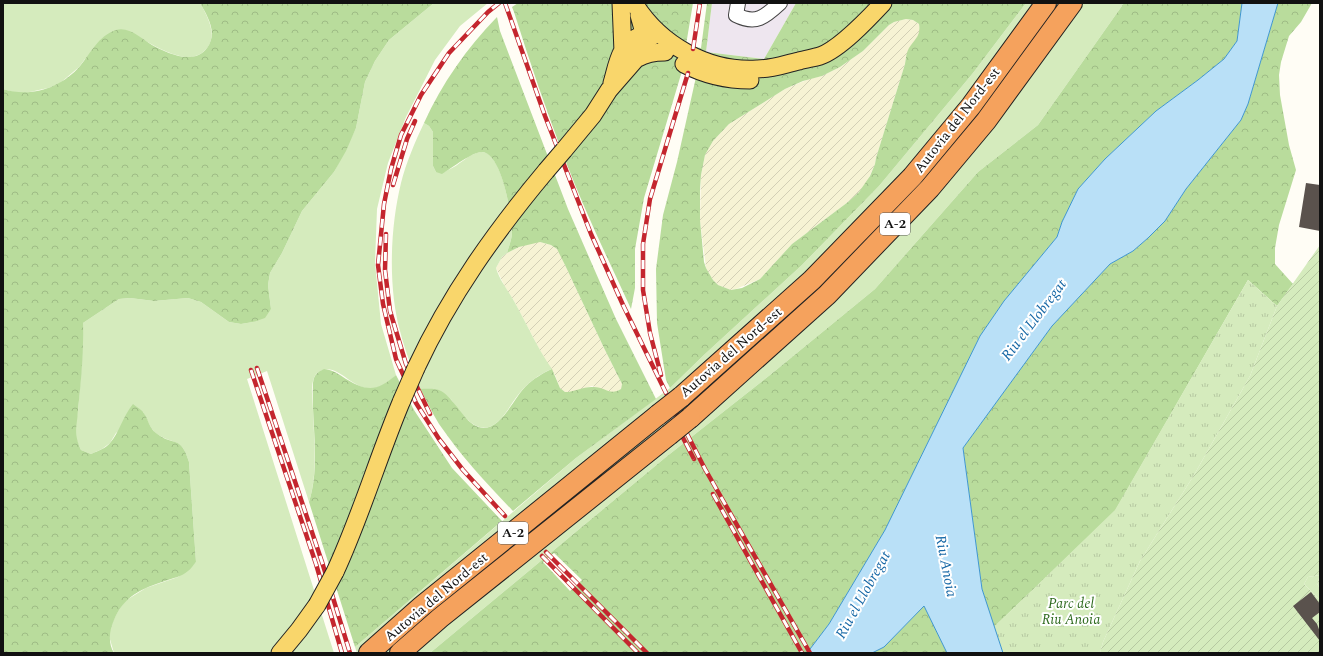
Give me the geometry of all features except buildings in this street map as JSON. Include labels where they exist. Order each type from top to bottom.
[{"type":"highway","name":"Autovia del Nord-est","points":[[369,653],[422,606],[680,397],[812,280],[912,177],[970,106],[1046,3]]},
{"type":"highway","name":"Autovia del Nord-est","points":[[400,653],[440,618],[690,418],[827,295],[930,188],[986,121],[1072,3]]},
{"type":"main road","points":[[628,4],[633,20],[645,34],[665,52],[685,64],[708,74],[725,78],[740,80],[764,80],[779,78],[802,69],[838,45],[883,3]]},
{"type":"main road","points":[[628,4],[657,32],[678,48],[701,60],[723,66],[744,69],[770,68],[821,56]]},
{"type":"main road","points":[[628,4],[629,55]]},
{"type":"main road","points":[[280,653],[317,605],[335,572],[402,400],[441,317],[474,265],[497,233],[593,115],[610,90],[629,55],[634,40],[639,35],[650,34],[686,59],[704,66],[723,66]]},
{"type":"main road","points":[[629,55],[665,52]]},
{"type":"lane","points":[[738,3],[736,15],[741,18],[756,21],[769,14],[780,3]]},
{"type":"shaded area","points":[[712,3],[796,3],[764,59],[706,52]]},
{"type":"shaded area","points":[[906,19],[913,20],[919,24],[919,36],[906,57],[875,164],[867,182],[848,202],[792,244],[760,279],[731,290],[718,285],[713,280],[706,268],[700,220],[701,175],[705,155],[713,141],[729,124],[785,89],[809,79],[822,76],[840,67],[863,51],[889,25]]},
{"type":"shaded area","points":[[533,242],[551,245],[557,249],[560,254],[622,384],[621,389],[616,392],[610,392],[592,386],[573,392],[565,392],[560,388],[555,375],[545,360],[496,268],[502,257],[507,253]]},
{"type":"green space","points":[[3,3],[200,3],[207,16],[211,29],[211,42],[202,53],[196,56],[185,57],[167,52],[139,37],[85,59],[79,67],[59,84],[25,93],[13,92],[3,89]]},
{"type":"green space","points":[[200,3],[434,3],[389,40],[375,61],[365,82],[356,128],[346,151],[334,172],[302,211],[282,253],[270,273],[268,285],[271,309],[265,318],[241,324],[229,322],[201,302],[188,298],[154,301],[130,298],[119,299],[83,323],[82,366],[76,430],[77,439],[81,450],[91,454],[108,445],[133,404],[143,412],[156,433],[167,440],[180,444],[186,453],[189,462],[196,562],[183,575],[156,584],[134,594],[128,599],[118,612],[111,628],[110,641],[114,653],[3,653],[3,89],[24,92],[45,89],[55,85],[72,74],[80,66],[95,45],[104,36],[121,29],[130,31],[152,45],[173,54],[188,57],[202,53],[210,42],[212,31],[209,19]]},
{"type":"green space","points":[[434,3],[488,3],[460,26],[435,60],[406,117],[388,163],[377,209],[375,263],[381,324],[396,375],[385,384],[372,389],[357,385],[330,369],[322,370],[315,375],[312,390],[315,446],[314,479],[309,502],[267,371],[247,379],[334,653],[114,653],[109,636],[111,625],[125,601],[146,588],[178,577],[196,562],[189,462],[183,448],[177,443],[157,434],[151,427],[143,412],[116,433],[110,443],[102,449],[91,454],[81,450],[76,439],[75,427],[78,411],[82,361],[83,323],[119,299],[130,298],[154,301],[188,298],[201,302],[229,322],[241,324],[253,322],[271,309],[268,285],[270,273],[282,253],[302,211],[334,172],[356,128],[365,82],[375,61],[389,40]]},
{"type":"green space","points":[[518,3],[693,3],[686,45],[701,48],[707,3],[712,3],[706,52],[764,59],[796,3],[1026,3],[973,73],[879,186],[802,265],[670,388],[666,380],[657,323],[656,269],[663,215],[677,162],[696,77],[682,71],[644,198],[635,249],[635,288],[631,309],[573,181],[532,69],[512,7]],"holes":[[[906,19],[913,20],[919,24],[919,32],[907,52],[905,64],[875,164],[870,176],[859,192],[792,244],[760,279],[742,288],[731,290],[718,285],[713,280],[704,262],[700,220],[701,175],[705,155],[713,141],[729,124],[785,89],[803,81],[822,76],[840,67],[863,51],[889,25]]]},
{"type":"green space","points":[[1026,3],[1124,3],[1038,125],[978,172],[875,289],[770,375],[666,457],[430,653],[357,653],[355,647],[576,458],[670,388],[802,265],[879,186],[973,73]]},
{"type":"green space","points":[[1124,3],[1242,3],[1237,41],[1224,59],[1156,111],[1105,159],[1078,189],[1062,222],[1057,237],[1004,301],[980,336],[885,530],[829,624],[807,653],[430,653],[666,457],[770,375],[875,289],[978,172],[1038,125]],"holes":[[[554,553],[582,580],[570,591],[543,562]]]},
{"type":"green space","points":[[1278,3],[1312,3],[1301,22],[1289,36],[1281,62],[1279,75],[1280,95],[1289,145],[1296,170],[1279,225],[1275,248],[1275,264],[1293,284],[1277,306],[1248,280],[1115,511],[994,627],[982,589],[963,448],[1052,326],[1110,264],[1133,251],[1165,221],[1186,189],[1241,120],[1248,104]]},
{"type":"green space","points":[[497,17],[500,31],[568,209],[616,319],[656,399],[576,458],[513,511],[474,469],[447,436],[436,420],[420,389],[434,389],[441,391],[448,396],[470,422],[479,427],[488,427],[495,424],[502,417],[529,383],[538,376],[552,369],[560,388],[565,392],[583,388],[598,387],[614,392],[621,389],[622,384],[557,249],[551,245],[540,242],[519,247],[507,253],[512,232],[508,200],[500,174],[489,155],[482,152],[473,155],[442,174],[436,172],[433,166],[433,132],[429,126],[424,123],[447,80],[475,41]]},
{"type":"green space","points":[[424,123],[429,126],[433,132],[433,166],[436,172],[447,171],[468,157],[481,152],[488,154],[495,162],[500,172],[508,200],[512,224],[511,240],[507,253],[502,257],[496,268],[552,369],[529,383],[521,391],[502,418],[494,425],[489,427],[484,428],[475,425],[463,415],[447,396],[420,389],[404,346],[396,314],[392,277],[392,257],[397,200],[403,175]]},
{"type":"green space","points":[[1320,245],[1320,575],[1308,577],[1304,584],[1320,600],[1320,653],[1100,653],[1103,642],[1140,561],[1194,475],[1250,376],[1277,306]]},
{"type":"green space","name":"Parc del Riu Anoia","points":[[1248,280],[1277,306],[1250,376],[1194,475],[1140,561],[1103,642],[1100,653],[1003,653],[994,627],[1115,510]]},
{"type":"green space","points":[[324,369],[333,371],[366,388],[378,387],[396,375],[414,410],[452,468],[502,521],[355,647],[309,502],[313,487],[315,458],[313,383],[316,374]]},
{"type":"green space","points":[[1320,575],[1317,584],[1320,588],[1320,600],[1304,584],[1308,577]]},
{"type":"green space","points":[[1320,575],[1320,588],[1317,584]]},
{"type":"green space","points":[[924,606],[947,653],[872,653],[884,647]]},
{"type":"water","points":[[1242,3],[1278,3],[1248,104],[1241,120],[1186,189],[1165,221],[1133,251],[1110,264],[1052,326],[963,448],[982,589],[1003,653],[947,653],[924,606],[884,647],[872,653],[807,653],[829,624],[885,530],[980,336],[1004,301],[1057,237],[1062,222],[1078,189],[1105,159],[1156,111],[1224,59],[1237,41]]},
{"type":"railway","points":[[499,3],[488,12],[449,53],[421,95],[401,135],[391,169],[384,204],[378,265],[383,304],[396,359],[416,403],[439,439],[463,470],[505,516]]},
{"type":"railway","points":[[505,3],[545,116],[591,234],[623,305],[705,469],[810,653]]},
{"type":"railway","points":[[693,49],[700,3]]},
{"type":"railway","points":[[661,375],[650,333],[643,290],[643,244],[650,199],[688,73]]},
{"type":"railway","points":[[393,185],[407,139],[415,121]]},
{"type":"railway","points":[[386,234],[385,270],[390,311],[406,364],[430,414]]},
{"type":"railway","points":[[257,368],[322,562],[350,653]]},
{"type":"railway","points":[[251,370],[316,564],[342,653]]},
{"type":"railway","points":[[669,411],[694,459]]},
{"type":"railway","points":[[713,494],[802,653]]},
{"type":"railway","points":[[546,552],[647,653]]},
{"type":"railway","points":[[542,556],[638,653]]},
{"type":"water label","name":"Riu el Llobregat","points":[[1034,320]]},
{"type":"water label","name":"Riu Anoia","points":[[946,566]]},
{"type":"water label","name":"Riu el Llobregat","points":[[863,595]]}]
